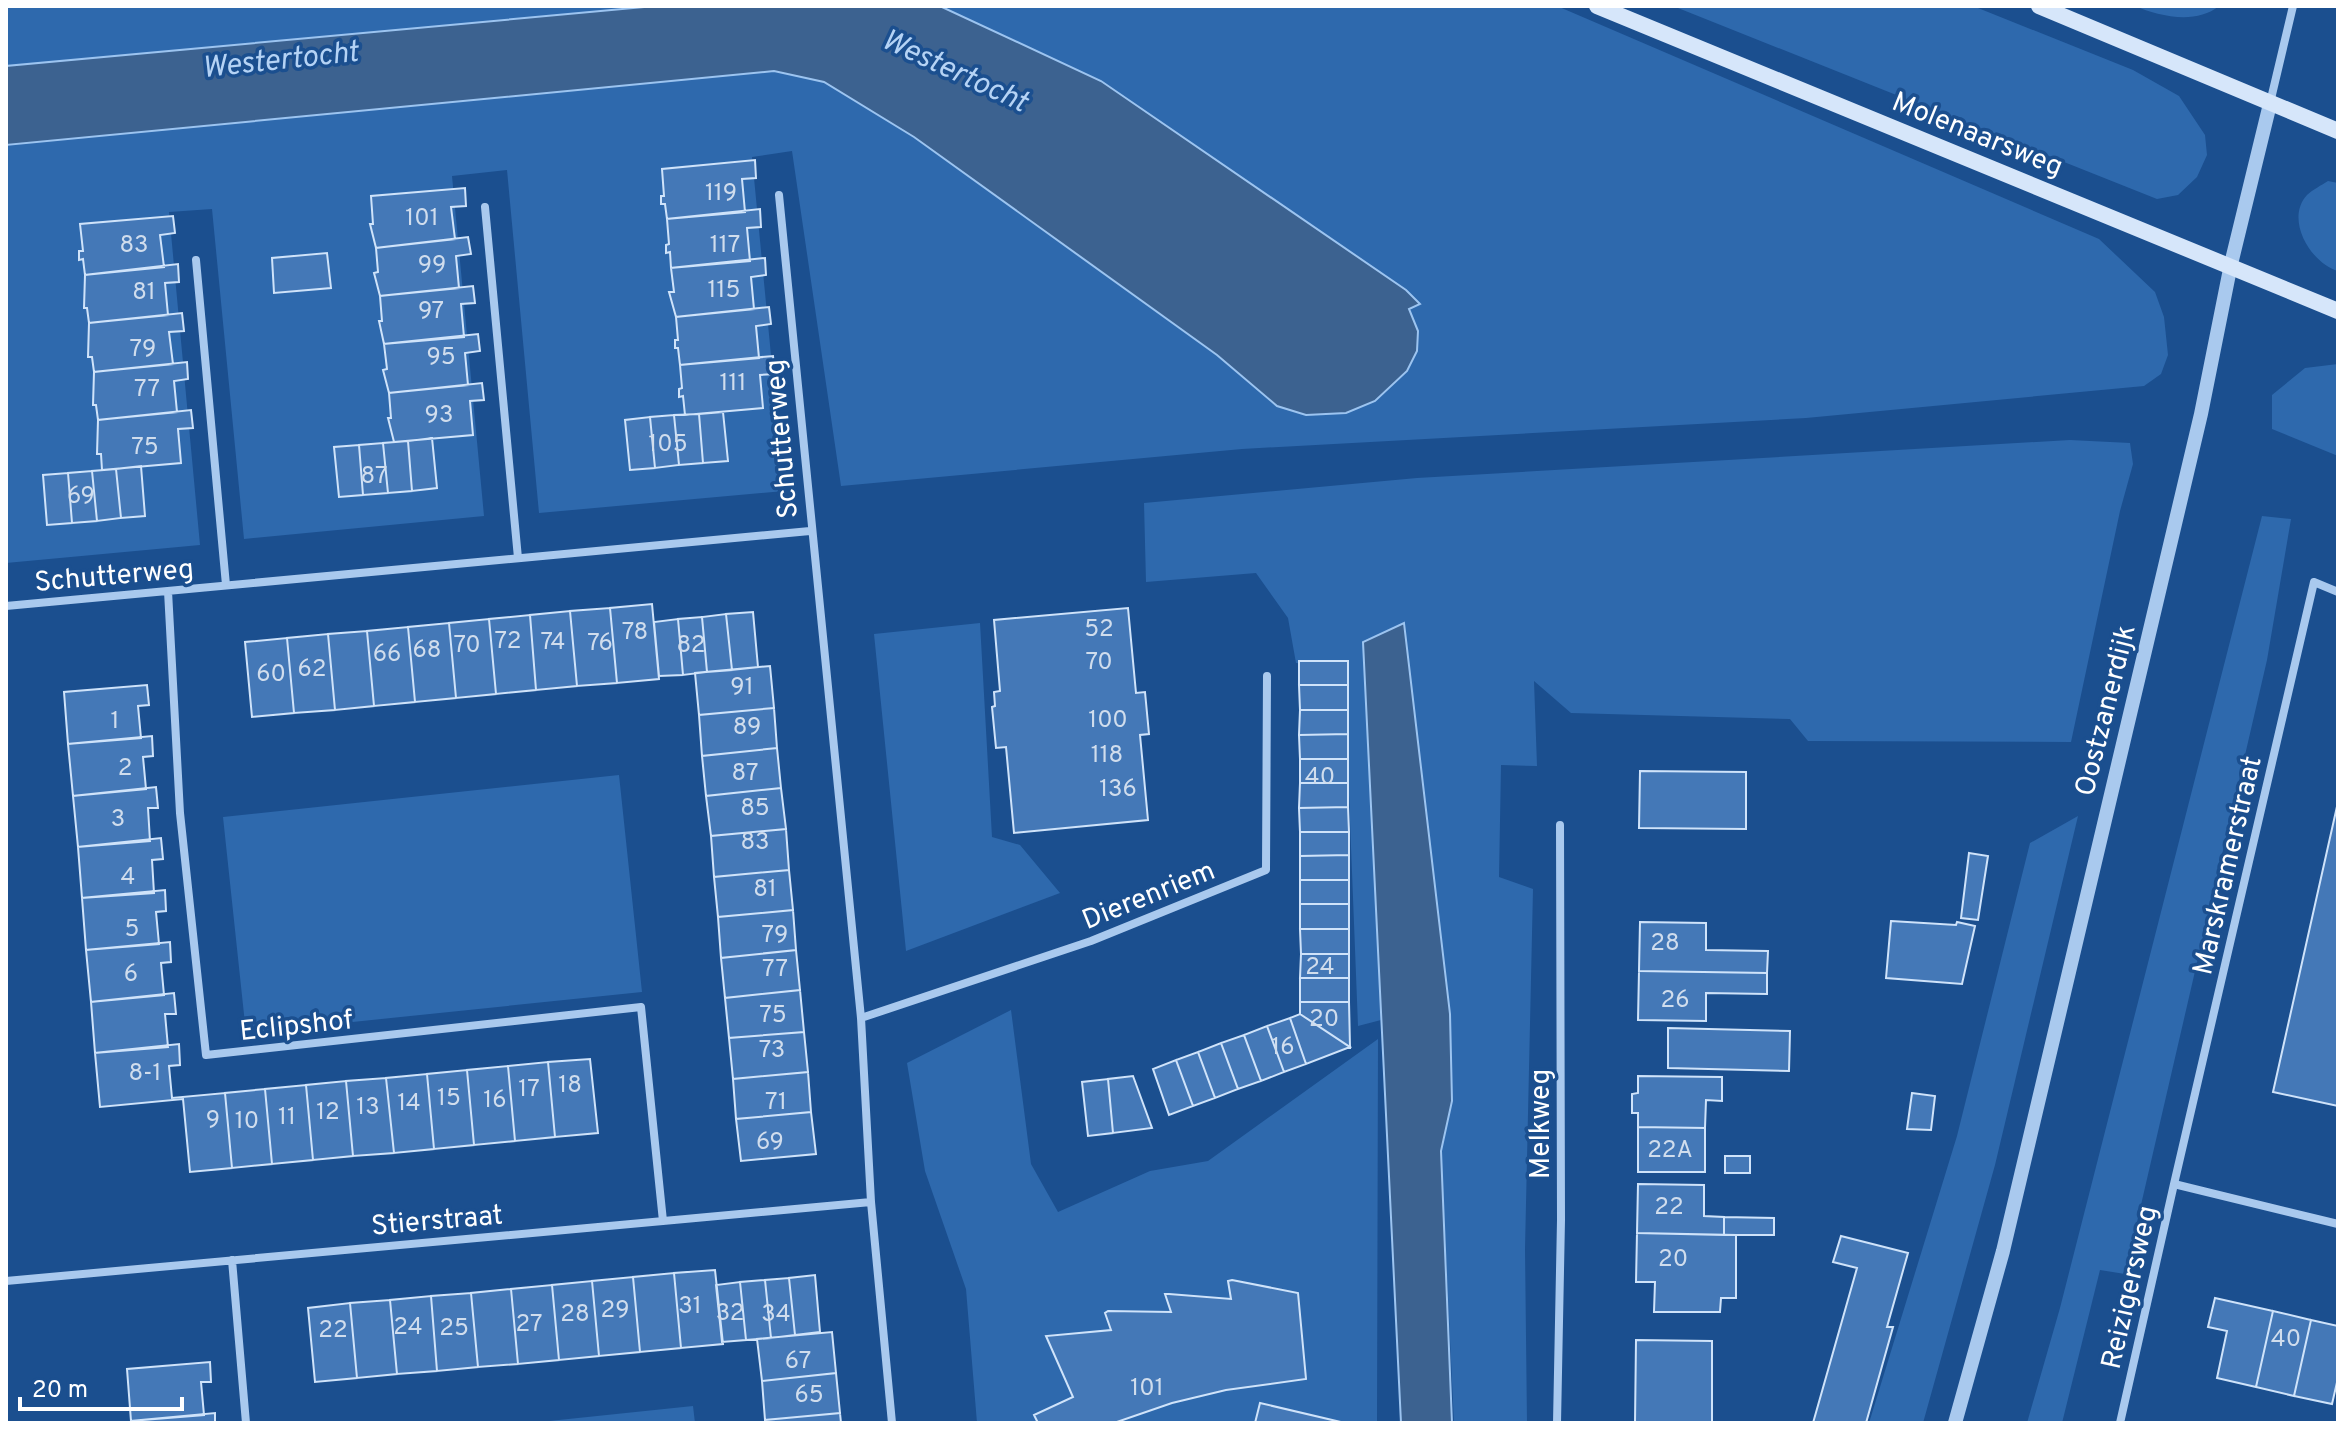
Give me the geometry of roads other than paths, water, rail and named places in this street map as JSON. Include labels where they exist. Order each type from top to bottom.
[{"type":"main road","name":"Molenaarsweg","points":[[1597,6],[2231,264],[2338,311]]},
{"type":"main road","points":[[2039,6],[2338,131]]},
{"type":"street","name":"Oostzanerdijk","points":[[1955,1423],[2003,1251],[2201,414],[2231,264],[2293,6]]},
{"type":"street","name":"Schutterweg","points":[[6,606],[810,531],[779,195]]},
{"type":"street","points":[[485,207],[518,558]]},
{"type":"street","name":"Schutterweg","points":[[196,260],[226,585]]},
{"type":"street","points":[[810,531],[861,1018],[871,1202],[892,1423]]},
{"type":"street","name":"Marskramerstraat","points":[[2174,1184],[2314,582],[2338,592]]},
{"type":"street","name":"Eclipshof","points":[[168,591],[180,813],[206,1055],[641,1007],[663,1221]]},
{"type":"street","name":"Dierenriem","points":[[861,1018],[1091,941],[1266,870],[1267,676]]},
{"type":"street","name":"Melkweg","points":[[1557,1423],[1561,1220],[1560,825]]},
{"type":"street","name":"Reizigersweg","points":[[2120,1423],[2174,1184],[2338,1224]]},
{"type":"street","name":"Stierstraat","points":[[6,1281],[871,1202]]},
{"type":"street","points":[[232,1260],[246,1423]]},
{"type":"water","name":"Westertocht","points":[[655,6],[942,7],[1101,81],[1406,290],[1420,304],[1409,309],[1418,331],[1417,351],[1407,371],[1375,401],[1346,413],[1306,415],[1277,406],[1217,355],[914,137],[824,82],[774,71],[6,145],[6,66]]},
{"type":"water","points":[[1404,623],[1450,1014],[1452,1101],[1441,1151],[1452,1423],[1401,1423],[1363,642]]}]
